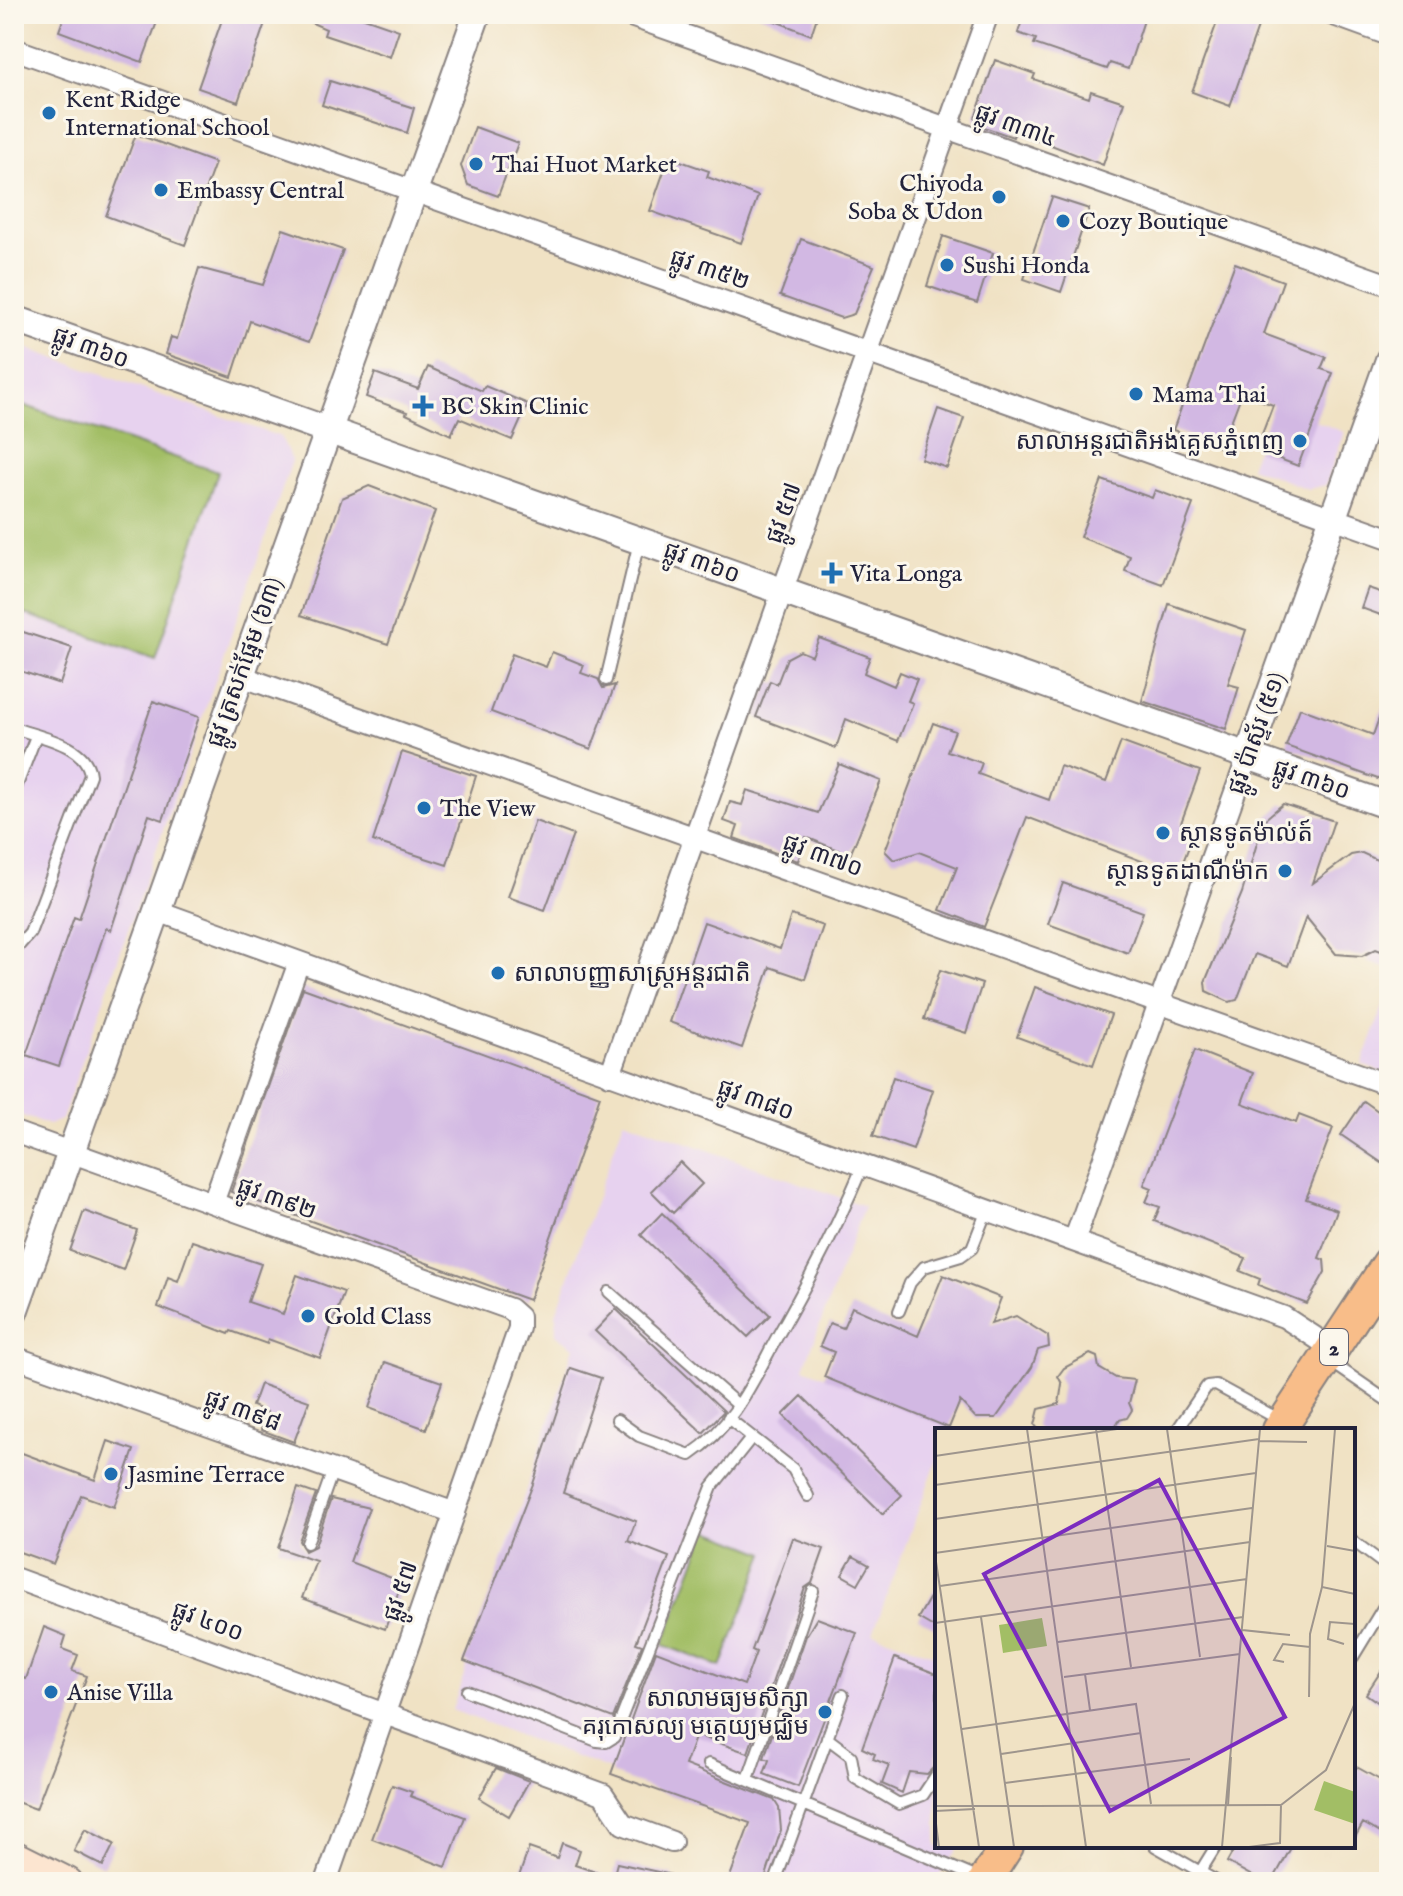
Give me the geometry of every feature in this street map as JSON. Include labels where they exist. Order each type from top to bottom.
[{"type":"main road","name":"2","points":[[1282,1426],[1389,1263]]},
{"type":"main road","points":[[984,1882],[1006,1848]]},
{"type":"main road","points":[[14,1855],[68,1882]]},
{"type":"street","name":"ផ្លូវ ត្រសក់ផ្អែម (៦៣)","points":[[14,1312],[238,675],[330,432],[477,14]]},
{"type":"street","name":"ផ្លូវ ៣៣៤","points":[[625,14],[1389,285]]},
{"type":"street","name":"ផ្លូវ ៥៧","points":[[610,1075],[988,14]]},
{"type":"street","points":[[1331,14],[1389,35]]},
{"type":"street","name":"ផ្លូវ ៣៥២","points":[[14,49],[1389,538]]},
{"type":"street","name":"ផ្លូវ ៣៦០","points":[[14,319],[1389,806]]},
{"type":"street","name":"ផ្លូវ ប៉ាស្ទ័រ (៥១)","points":[[1074,1241],[1389,360]]},
{"type":"street","name":"ផ្លូវ ៣៧០","points":[[238,675],[1389,1085]]},
{"type":"street","name":"ផ្លូវ ៣៨០","points":[[155,910],[1284,1317],[1330,1354]]},
{"type":"street","points":[[213,1203],[299,962]]},
{"type":"street","name":"ផ្លូវ ៣៩២","points":[[14,1132],[510,1309],[519,1317]]},
{"type":"street","name":"ផ្លូវ ៥៧","points":[[326,1882],[519,1328],[519,1317]]},
{"type":"street","name":"ផ្លូវ ៣៩៨","points":[[14,1357],[455,1513]]},
{"type":"street","name":"ផ្លូវ ៤០០","points":[[14,1578],[603,1794],[623,1824],[672,1842]]},
{"type":"lane","points":[[606,680],[639,540]]},
{"type":"lane","points":[[14,728],[80,753],[89,763],[90,775],[30,933],[14,951]]},
{"type":"lane","points":[[14,793],[36,736]]},
{"type":"lane","points":[[617,1420],[639,1436],[690,1455],[712,1440],[753,1388],[832,1239],[863,1165]]},
{"type":"lane","points":[[899,1311],[910,1283],[924,1267],[961,1256],[972,1248],[987,1210]]},
{"type":"lane","points":[[609,1292],[738,1405]]},
{"type":"lane","points":[[1330,1354],[1389,1402]]},
{"type":"lane","points":[[1178,1428],[1207,1386],[1216,1385],[1282,1426]]},
{"type":"lane","points":[[728,1418],[793,1469],[808,1496]]},
{"type":"lane","points":[[467,1691],[597,1741],[606,1742],[614,1737],[712,1487],[752,1437]]},
{"type":"lane","points":[[307,1543],[333,1470]]},
{"type":"lane","points":[[1355,1542],[1389,1568]]},
{"type":"lane","points":[[748,1779],[813,1591]]},
{"type":"lane","points":[[1355,1654],[1389,1598]]},
{"type":"lane","points":[[775,1882],[843,1695]]},
{"type":"lane","points":[[827,1738],[851,1756],[855,1778],[899,1804],[923,1795],[935,1777]]},
{"type":"lane","points":[[709,1764],[803,1801],[984,1882]]},
{"type":"lane","points":[[1158,1848],[1218,1882]]},
{"type":"lane","points":[[1200,1872],[1215,1848]]},
{"type":"shaded area","points":[[14,344],[281,437],[292,461],[62,1119],[49,1125],[14,1113]]},
{"type":"shaded area","name":"សាលាអន្តរជាតិអង់គ្លេសភ្នំពេញ","points":[[1273,405],[1344,432],[1326,485],[1308,489],[1250,467]]},
{"type":"shaded area","points":[[1389,901],[1389,969],[1367,962]]},
{"type":"shaded area","points":[[1389,990],[1389,1075],[1362,1065]]},
{"type":"shaded area","points":[[624,1120],[864,1206],[804,1368],[949,1428],[935,1428],[935,1465],[873,1633],[935,1655],[935,1848],[958,1848],[935,1882],[728,1882],[750,1823],[452,1710],[574,1347],[556,1334],[556,1314]]},
{"type":"green space","points":[[14,402],[218,472],[155,658],[14,610]]},
{"type":"green space","points":[[707,1530],[765,1553],[721,1667],[663,1645]]},
{"type":"building","points":[[65,14],[160,14],[142,62],[59,31]]},
{"type":"building","points":[[224,14],[268,14],[238,102],[198,88]]},
{"type":"building","points":[[292,14],[353,14],[399,30],[390,57],[324,35],[326,29]]},
{"type":"building","points":[[757,14],[818,14],[811,35]]},
{"type":"building","points":[[1024,14],[1146,14],[1128,69],[1110,63],[1107,69],[1034,44],[1036,39],[1018,33]]},
{"type":"building","points":[[1220,14],[1258,27],[1230,106],[1192,92]]},
{"type":"building","points":[[995,60],[1035,74],[1033,79],[1089,98],[1091,91],[1124,102],[1103,165],[1015,131],[1013,137],[984,127],[975,118]]},
{"type":"building","points":[[330,81],[414,108],[407,133],[322,105]]},
{"type":"building","points":[[475,127],[518,143],[498,196],[468,185],[461,166]]},
{"type":"building","name":"Embassy Central","points":[[136,134],[215,163],[185,245],[106,216]]},
{"type":"building","points":[[669,157],[709,171],[707,177],[758,196],[741,243],[650,211]]},
{"type":"building","points":[[1052,197],[1089,209],[1061,292],[1024,279]]},
{"type":"building","points":[[283,229],[343,250],[309,342],[250,321],[232,377],[166,354],[171,337],[177,339],[199,268],[263,285]]},
{"type":"building","points":[[943,236],[993,253],[977,303],[927,286]]},
{"type":"building","points":[[801,239],[874,266],[854,314],[841,318],[780,296]]},
{"type":"building","points":[[1235,263],[1283,281],[1264,334],[1326,357],[1321,369],[1333,373],[1298,466],[1256,450],[1273,405],[1242,393],[1221,448],[1173,430]]},
{"type":"building","points":[[428,367],[482,391],[485,386],[528,404],[512,440],[459,418],[451,435],[407,412],[366,397],[375,373],[418,389]]},
{"type":"building","points":[[938,409],[964,418],[947,468],[921,459]]},
{"type":"building","points":[[1102,480],[1152,498],[1155,490],[1193,504],[1163,585],[1125,571],[1130,556],[1080,537]]},
{"type":"building","points":[[369,486],[435,511],[388,644],[301,615],[342,498]]},
{"type":"building","points":[[1368,588],[1389,595],[1389,618],[1361,608]]},
{"type":"building","points":[[1169,604],[1246,630],[1228,684],[1239,687],[1226,729],[1142,701]]},
{"type":"building","points":[[14,629],[72,648],[60,684],[14,669]]},
{"type":"building","points":[[819,638],[870,657],[864,673],[894,686],[900,672],[917,679],[908,701],[913,703],[898,741],[846,719],[836,748],[756,717],[770,681],[777,684],[787,658],[800,651],[812,656]]},
{"type":"building","points":[[552,652],[584,665],[581,673],[598,679],[603,688],[615,685],[591,749],[491,712],[512,654],[546,667]]},
{"type":"building","points":[[1387,696],[1389,783],[1286,746],[1300,708],[1373,735]]},
{"type":"building","points":[[153,701],[199,717],[163,820],[149,815],[111,930],[106,928],[59,1066],[26,1055],[74,917],[79,919]]},
{"type":"building","points":[[933,723],[955,731],[947,751],[982,763],[978,774],[1049,800],[1060,766],[1106,782],[1121,742],[1200,771],[1181,823],[1196,828],[1178,875],[1027,817],[984,927],[940,910],[957,867],[919,852],[894,860],[885,851]]},
{"type":"building","name":"The View","points":[[402,752],[476,776],[447,865],[373,841]]},
{"type":"building","points":[[839,764],[881,781],[850,855],[806,837],[798,861],[734,838],[738,826],[724,821],[730,802],[742,805],[747,790],[818,813]]},
{"type":"building","points":[[1283,804],[1334,821],[1313,883],[1351,855],[1362,853],[1389,868],[1389,954],[1376,949],[1362,956],[1336,954],[1306,917],[1288,966],[1255,954],[1237,1000],[1229,1002],[1206,991],[1205,982],[1242,893],[1264,820]]},
{"type":"building","points":[[535,821],[573,835],[545,910],[508,897]]},
{"type":"building","points":[[1063,883],[1143,912],[1128,953],[1048,924]]},
{"type":"building","points":[[791,915],[823,926],[805,979],[770,967],[742,1048],[669,1022],[704,922],[780,949]]},
{"type":"building","points":[[940,970],[982,984],[966,1033],[924,1019]]},
{"type":"building","points":[[1035,987],[1111,1015],[1093,1065],[1017,1037]]},
{"type":"building","points":[[303,988],[600,1096],[529,1300],[231,1192]]},
{"type":"building","points":[[1195,1050],[1253,1073],[1242,1103],[1296,1123],[1299,1115],[1333,1128],[1306,1199],[1337,1210],[1319,1258],[1324,1260],[1325,1272],[1307,1304],[1258,1285],[1260,1279],[1240,1271],[1246,1258],[1154,1221],[1160,1207],[1146,1202],[1152,1188],[1144,1185]]},
{"type":"building","points":[[893,1077],[933,1090],[913,1150],[873,1136]]},
{"type":"building","points":[[1364,1101],[1389,1119],[1389,1152],[1382,1163],[1341,1135]]},
{"type":"building","points":[[680,1162],[702,1184],[673,1213],[651,1191]]},
{"type":"building","points":[[84,1211],[137,1230],[123,1270],[70,1251]]},
{"type":"building","points":[[662,1213],[770,1315],[748,1337],[641,1235]]},
{"type":"building","points":[[192,1241],[261,1264],[248,1302],[283,1314],[297,1275],[344,1292],[320,1358],[268,1339],[267,1344],[231,1331],[229,1334],[158,1307],[168,1277],[178,1281]]},
{"type":"building","points":[[943,1275],[1001,1298],[991,1324],[1016,1316],[1048,1336],[1049,1347],[1038,1350],[1032,1367],[996,1418],[976,1418],[960,1401],[949,1428],[824,1377],[834,1352],[820,1346],[830,1323],[843,1328],[852,1307],[918,1336]]},
{"type":"building","points":[[616,1309],[724,1411],[703,1433],[595,1331]]},
{"type":"building","points":[[1090,1354],[1097,1357],[1099,1368],[1116,1378],[1135,1380],[1129,1403],[1132,1410],[1127,1418],[1119,1420],[1114,1428],[1037,1428],[1035,1425],[1039,1409],[1059,1404],[1062,1384],[1058,1376],[1064,1368]]},
{"type":"building","points":[[385,1362],[442,1382],[426,1429],[369,1408]]},
{"type":"building","points":[[571,1368],[601,1378],[563,1493],[636,1521],[628,1541],[669,1557],[636,1643],[642,1645],[613,1718],[464,1661],[533,1484]]},
{"type":"building","points":[[260,1384],[309,1401],[294,1442],[261,1430],[267,1412],[252,1406]]},
{"type":"building","points":[[802,1396],[902,1495],[883,1514],[783,1415]]},
{"type":"building","points":[[108,1441],[134,1450],[114,1507],[81,1495],[53,1564],[14,1550],[14,1450],[95,1480]]},
{"type":"building","points":[[298,1488],[316,1494],[299,1541],[305,1551],[315,1546],[331,1499],[369,1508],[350,1562],[402,1582],[385,1629],[302,1598],[316,1561],[278,1548]]},
{"type":"building","points":[[793,1538],[824,1549],[812,1583],[805,1588],[748,1753],[696,1735],[685,1765],[774,1800],[779,1808],[781,1830],[764,1882],[728,1882],[750,1823],[611,1774],[656,1651],[744,1685],[756,1652],[752,1650]]},
{"type":"building","points":[[853,1556],[869,1565],[858,1584],[842,1575]]},
{"type":"building","points":[[935,1588],[935,1628],[918,1618]]},
{"type":"building","points":[[817,1618],[857,1633],[798,1787],[764,1774],[769,1760],[764,1758],[806,1636]]},
{"type":"building","points":[[44,1627],[66,1636],[62,1649],[78,1655],[72,1671],[87,1676],[36,1809],[14,1801],[14,1675],[26,1679]]},
{"type":"building","points":[[895,1658],[935,1673],[935,1766],[927,1774],[909,1772],[902,1793],[882,1784],[889,1765],[873,1759],[875,1754],[862,1748]]},
{"type":"building","points":[[1389,1659],[1389,1710],[1366,1694]]},
{"type":"building","points":[[1355,1766],[1389,1785],[1389,1838],[1363,1823],[1355,1837]]},
{"type":"building","points":[[496,1768],[529,1781],[509,1816],[479,1798]]},
{"type":"building","points":[[392,1785],[412,1792],[410,1796],[465,1817],[446,1867],[372,1839]]},
{"type":"building","points":[[85,1829],[114,1844],[103,1866],[74,1851]]},
{"type":"building","points":[[562,1843],[580,1850],[575,1865],[613,1878],[617,1863],[672,1875],[671,1882],[517,1882],[529,1848],[557,1858]]},
{"type":"building","points":[[1235,1848],[1291,1848],[1272,1882],[1263,1882],[1227,1862]]},
{"type":"place","name":"Kent Ridge International School","points":[[49,113]]},
{"type":"place","name":"Thai Huot Market","points":[[476,164]]},
{"type":"place","name":"Embassy Central","points":[[161,190]]},
{"type":"place","name":"Chiyoda Soba & Udon","points":[[999,197]]},
{"type":"place","name":"Cozy Boutique","points":[[1063,221]]},
{"type":"place","name":"Sushi Honda","points":[[947,265]]},
{"type":"place","name":"Mama Thai","points":[[1136,394]]},
{"type":"place","name":"BC Skin Clinic","points":[[423,406]]},
{"type":"place","name":"សាលាអន្តរជាតិអង់គ្លេសភ្នំពេញ","points":[[1300,441]]},
{"type":"place","name":"Vita Longa","points":[[832,573]]},
{"type":"place","name":"The View","points":[[424,808]]},
{"type":"place","name":"ស្ថានទូតម៉ាល់ត៍","points":[[1163,833]]},
{"type":"place","name":"ស្ថានទូតដាណឺម៉ាក","points":[[1285,871]]},
{"type":"place","name":"សាលាបញ្ញាសាស្ត្រអន្តរជាតិ","points":[[498,973]]},
{"type":"place","name":"Gold Class","points":[[308,1316]]},
{"type":"place","name":"Jasmine Terrace","points":[[111,1474]]},
{"type":"place","name":"Anise Villa","points":[[51,1692]]},
{"type":"place","name":"សាលាមធ្យមសិក្សា គរុកោសល្យ មត្តេយ្យមជ្ឈិម","points":[[825,1712]]}]
